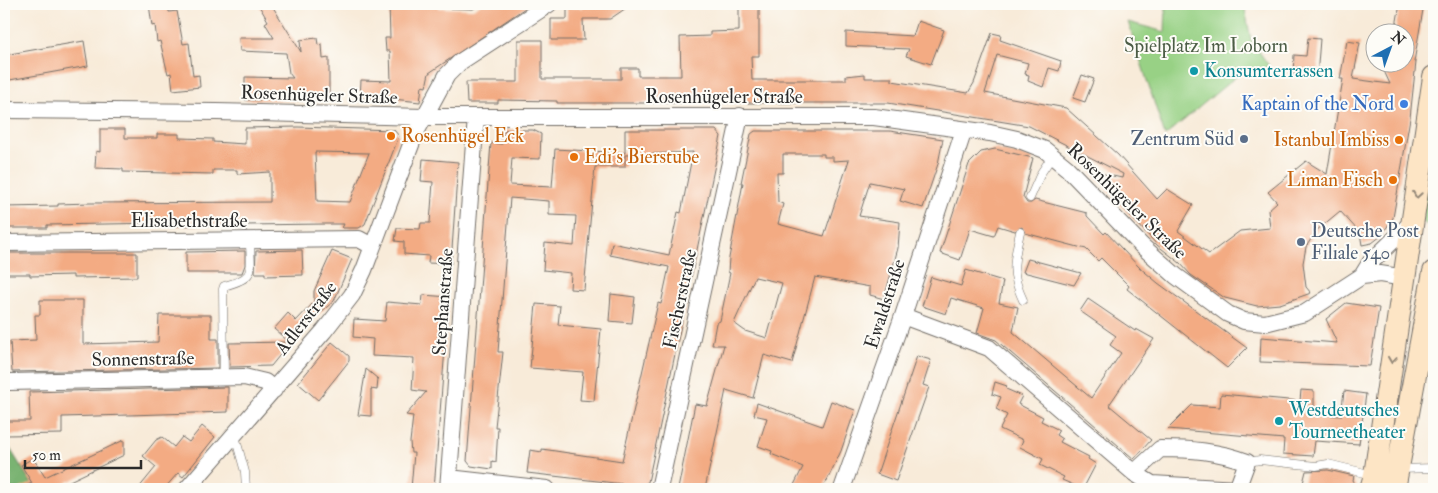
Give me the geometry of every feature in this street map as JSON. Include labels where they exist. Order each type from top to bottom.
[{"type":"main road","points":[[1373,482],[1434,77]]},
{"type":"main road","points":[[1395,479],[1433,277],[1405,278]]},
{"type":"street","name":"Adlerstraße","points":[[187,489],[235,436],[348,301],[364,270],[415,134],[425,118],[438,88],[447,75],[460,62],[549,4]]},
{"type":"street","name":"Rosenhügeler Straße","points":[[4,110],[216,112],[425,118],[874,117],[964,130],[1032,143],[1052,155],[1142,246],[1176,276],[1228,314],[1244,321],[1265,323],[1305,313],[1362,276],[1370,263],[1413,222]]},
{"type":"street","name":"Fischerstraße","points":[[659,489],[740,116]]},
{"type":"street","name":"Stephanstraße","points":[[449,484],[476,117]]},
{"type":"street","name":"Ewaldstraße","points":[[842,489],[903,316],[964,130]]},
{"type":"street","name":"Elisabethstraße","points":[[4,243],[359,239],[372,246]]},
{"type":"street","points":[[1362,276],[1380,274],[1405,278]]},
{"type":"street","points":[[903,316],[989,348],[1134,473],[1152,484],[1237,489],[1247,462],[1228,454],[1183,449],[1160,449],[1134,473]]},
{"type":"street","name":"Sonnenstraße","points":[[6,382],[244,377],[264,382],[274,390]]},
{"type":"street","points":[[449,484],[547,489]]},
{"type":"lane","points":[[1030,198],[1041,173],[1052,155]]},
{"type":"lane","points":[[1020,232],[1015,258],[1014,282],[1023,300]]},
{"type":"lane","points":[[224,378],[223,289],[224,286],[246,280],[250,274],[250,240]]},
{"type":"lane","points":[[235,436],[245,472],[246,489]]},
{"type":"lane","points":[[1247,462],[1260,460],[1316,466],[1328,464],[1373,482]]},
{"type":"lane","points":[[1395,479],[1434,468]]},
{"type":"green space","name":"Spielplatz Im Loborn","points":[[1166,4],[1244,4],[1251,40],[1269,66],[1251,74],[1246,68],[1165,136],[1128,22],[1165,32]]},
{"type":"green space","points":[[1434,134],[1434,222],[1433,228],[1421,221]]},
{"type":"green space","points":[[4,439],[35,489],[4,489]]},
{"type":"building","points":[[149,4],[168,4],[169,12],[177,11],[183,44],[189,43],[193,76],[199,75],[200,87],[173,90],[171,73],[168,74],[160,41],[157,42],[155,25],[152,26]]},
{"type":"building","points":[[258,4],[271,4],[301,52],[300,40],[317,38],[318,45],[322,44],[323,59],[329,58],[329,101],[245,100],[245,77],[293,78],[289,73],[286,53],[240,51],[239,38],[274,38],[265,23],[268,21]]},
{"type":"building","points":[[389,4],[439,5],[439,8],[473,9],[481,4],[531,4],[429,73],[426,87],[422,86],[420,102],[384,98],[360,99],[361,80],[391,81],[390,51],[386,51],[385,38],[390,38]]},
{"type":"building","points":[[583,4],[632,4],[610,19],[583,19],[584,40],[551,40],[551,19],[567,19],[567,8],[583,8]]},
{"type":"building","points":[[739,4],[759,4],[759,56],[751,56],[752,80],[846,80],[846,76],[865,74],[865,78],[892,78],[892,81],[968,93],[974,83],[992,33],[1001,35],[1000,40],[1061,61],[1059,71],[1049,68],[1043,87],[1028,81],[1029,75],[1025,74],[1028,63],[997,55],[985,93],[1066,108],[1118,155],[1157,199],[1167,189],[1193,205],[1178,231],[1209,254],[1240,231],[1270,228],[1268,210],[1277,202],[1268,192],[1306,161],[1327,174],[1343,79],[1340,79],[1347,41],[1360,43],[1353,79],[1390,84],[1385,72],[1415,72],[1410,118],[1393,218],[1381,236],[1372,243],[1362,245],[1360,233],[1340,211],[1316,231],[1306,247],[1303,263],[1306,287],[1311,293],[1280,304],[1257,306],[1225,298],[1191,275],[1180,263],[1157,245],[1090,171],[1122,178],[1123,174],[1029,126],[888,103],[557,103],[557,101],[498,100],[498,103],[467,103],[466,82],[518,82],[518,40],[542,40],[542,79],[621,79],[621,68],[638,68],[638,76],[681,76],[680,37],[710,36],[710,32],[739,31]]},
{"type":"building","points":[[1400,4],[1424,4],[1416,50],[1416,22],[1397,22]]},
{"type":"building","points":[[918,21],[944,30],[931,64],[906,56],[909,49],[846,46],[846,32],[913,36]]},
{"type":"building","points":[[1308,38],[1320,39],[1317,77],[1293,74],[1294,55],[1306,56]]},
{"type":"building","points":[[84,41],[88,66],[4,81],[4,55]]},
{"type":"building","points":[[1082,75],[1094,79],[1085,102],[1073,98]]},
{"type":"building","points":[[298,127],[394,130],[399,136],[365,224],[359,228],[342,228],[344,224],[164,226],[164,223],[47,225],[47,228],[4,228],[4,207],[58,206],[58,204],[90,203],[270,202],[270,172],[237,174],[237,170],[213,170],[213,174],[123,172],[123,169],[95,168],[96,151],[100,152],[100,129],[125,129],[125,138],[157,138],[157,134],[179,134],[179,138],[213,139],[213,142],[245,144],[245,128]],"holes":[[[315,152],[369,153],[350,202],[317,201]]]},
{"type":"building","points":[[504,130],[533,130],[541,134],[540,159],[512,158],[510,185],[552,187],[555,149],[625,153],[625,130],[716,130],[721,136],[648,482],[641,486],[527,473],[530,450],[542,452],[542,449],[622,461],[658,303],[661,304],[669,267],[610,255],[612,243],[669,255],[678,212],[681,213],[693,152],[625,155],[625,167],[595,167],[584,290],[570,289],[571,273],[543,270],[545,243],[574,246],[576,216],[549,215],[549,201],[510,198],[498,352],[503,352],[495,427],[498,427],[496,462],[492,461],[492,469],[471,466],[467,461],[491,143],[502,144]]},
{"type":"building","points":[[755,131],[890,131],[943,139],[938,164],[923,208],[900,201],[904,189],[870,182],[859,216],[900,222],[898,248],[884,299],[870,295],[870,287],[815,277],[792,363],[764,355],[753,398],[726,390],[705,489],[678,489],[695,404],[707,406],[724,345],[712,345],[716,323],[720,321],[730,273],[728,272],[729,258],[751,134]],"holes":[[[783,154],[824,154],[824,157],[833,157],[833,161],[849,160],[824,236],[778,224],[783,204],[778,202],[777,173],[783,173]],[[755,277],[782,283],[767,338],[745,331],[734,323]]]},
{"type":"building","points":[[995,149],[1033,158],[1023,197],[1027,203],[1035,200],[1087,213],[1087,216],[1104,234],[1106,232],[1139,267],[1247,348],[1227,368],[1127,289],[1129,286],[1101,258],[1098,261],[1086,249],[1025,233],[1022,227],[1015,231],[998,226],[994,236],[970,229],[960,260],[940,253],[969,164],[981,152]]},
{"type":"building","points":[[423,159],[458,162],[451,264],[428,263],[429,256],[404,254],[404,242],[395,241],[397,228],[420,229],[421,223],[430,223],[433,182],[421,181]]},
{"type":"building","points":[[302,250],[303,275],[265,276],[265,273],[255,273],[256,251]]},
{"type":"building","points":[[245,251],[245,265],[242,273],[186,273],[186,252]]},
{"type":"building","points":[[332,251],[352,259],[334,301],[301,329],[271,366],[230,367],[229,343],[289,342],[274,329],[288,313],[296,321],[314,302],[314,291]]},
{"type":"building","points":[[6,253],[137,253],[137,277],[73,278],[73,275],[30,276],[30,274],[6,274]]},
{"type":"building","points":[[1028,259],[1081,273],[1074,285],[1023,272]]},
{"type":"building","points":[[966,270],[1003,281],[999,303],[1018,307],[1013,332],[1091,398],[1121,353],[1110,345],[1116,336],[1080,311],[1088,299],[1135,331],[1136,329],[1154,339],[1109,405],[1151,440],[1134,459],[996,340],[977,333],[984,308],[951,298],[946,314],[922,306],[931,277],[961,286]]},
{"type":"building","points":[[611,294],[635,297],[632,323],[609,321]]},
{"type":"building","points":[[423,295],[449,297],[434,489],[411,489],[414,453],[411,453],[410,442],[413,416],[406,415],[426,392],[412,390],[414,358],[372,356],[373,339],[353,337],[354,319],[385,321],[387,302],[422,305]]},
{"type":"building","points":[[40,300],[83,300],[83,344],[158,342],[159,315],[211,315],[211,339],[218,339],[218,368],[12,372],[10,341],[36,340],[35,315],[40,315]]},
{"type":"building","points":[[1346,303],[1379,308],[1370,366],[1260,362],[1261,337],[1337,343],[1326,319]]},
{"type":"building","points":[[536,304],[560,306],[558,325],[601,329],[594,401],[580,400],[583,372],[530,368]]},
{"type":"building","points":[[332,342],[349,356],[349,361],[318,400],[298,383]]},
{"type":"building","points":[[917,356],[931,360],[923,385],[929,387],[896,481],[877,474]]},
{"type":"building","points":[[366,369],[378,379],[377,390],[371,389],[371,416],[358,415]]},
{"type":"building","points":[[995,382],[1007,386],[1006,389],[1022,396],[1018,404],[1043,417],[1041,421],[1059,430],[1056,435],[1062,439],[1060,442],[1089,457],[1088,459],[1096,464],[1083,489],[1062,480],[1064,477],[1040,465],[1043,459],[1020,447],[1023,440],[1000,429],[1007,415],[996,409],[1001,397],[992,394]]},
{"type":"building","points":[[228,387],[228,412],[62,417],[62,434],[7,435],[7,421],[30,421],[29,392]]},
{"type":"building","points":[[1301,390],[1314,391],[1314,414],[1341,416],[1344,391],[1366,394],[1359,444],[1315,441],[1313,456],[1283,454],[1284,439],[1168,429],[1192,405],[1220,407],[1221,394],[1300,401]]},
{"type":"building","points":[[831,401],[855,410],[841,451],[823,489],[792,489],[803,467],[771,454],[772,451],[758,446],[767,418],[754,415],[757,403],[822,426]]},
{"type":"building","points":[[202,426],[215,437],[183,477],[178,473],[164,489],[138,489],[156,467],[143,456],[156,440],[162,437],[174,447],[182,437],[189,442]]},
{"type":"building","points":[[124,440],[124,455],[53,489],[19,489],[32,483],[21,465],[33,458],[45,477]]},
{"type":"building","points":[[1328,470],[1354,476],[1353,480],[1358,489],[1308,489],[1302,487],[1306,471]]},
{"type":"place","name":"Konsumterrassen","points":[[1194,71]]},
{"type":"place","name":"Kaptain of the Nord","points":[[1404,104]]},
{"type":"place","name":"Rosenhügel Eck","points":[[391,136]]},
{"type":"place","name":"Zentrum Süd","points":[[1244,139]]},
{"type":"place","name":"Istanbul Imbiss","points":[[1399,140]]},
{"type":"place","name":"Edi's Bierstube","points":[[574,157]]},
{"type":"place","name":"Liman Fisch","points":[[1393,180]]},
{"type":"place","name":"Deutsche Post Filiale 540","points":[[1301,242]]},
{"type":"place","name":"Westdeutsches Tourneetheater","points":[[1279,421]]}]
